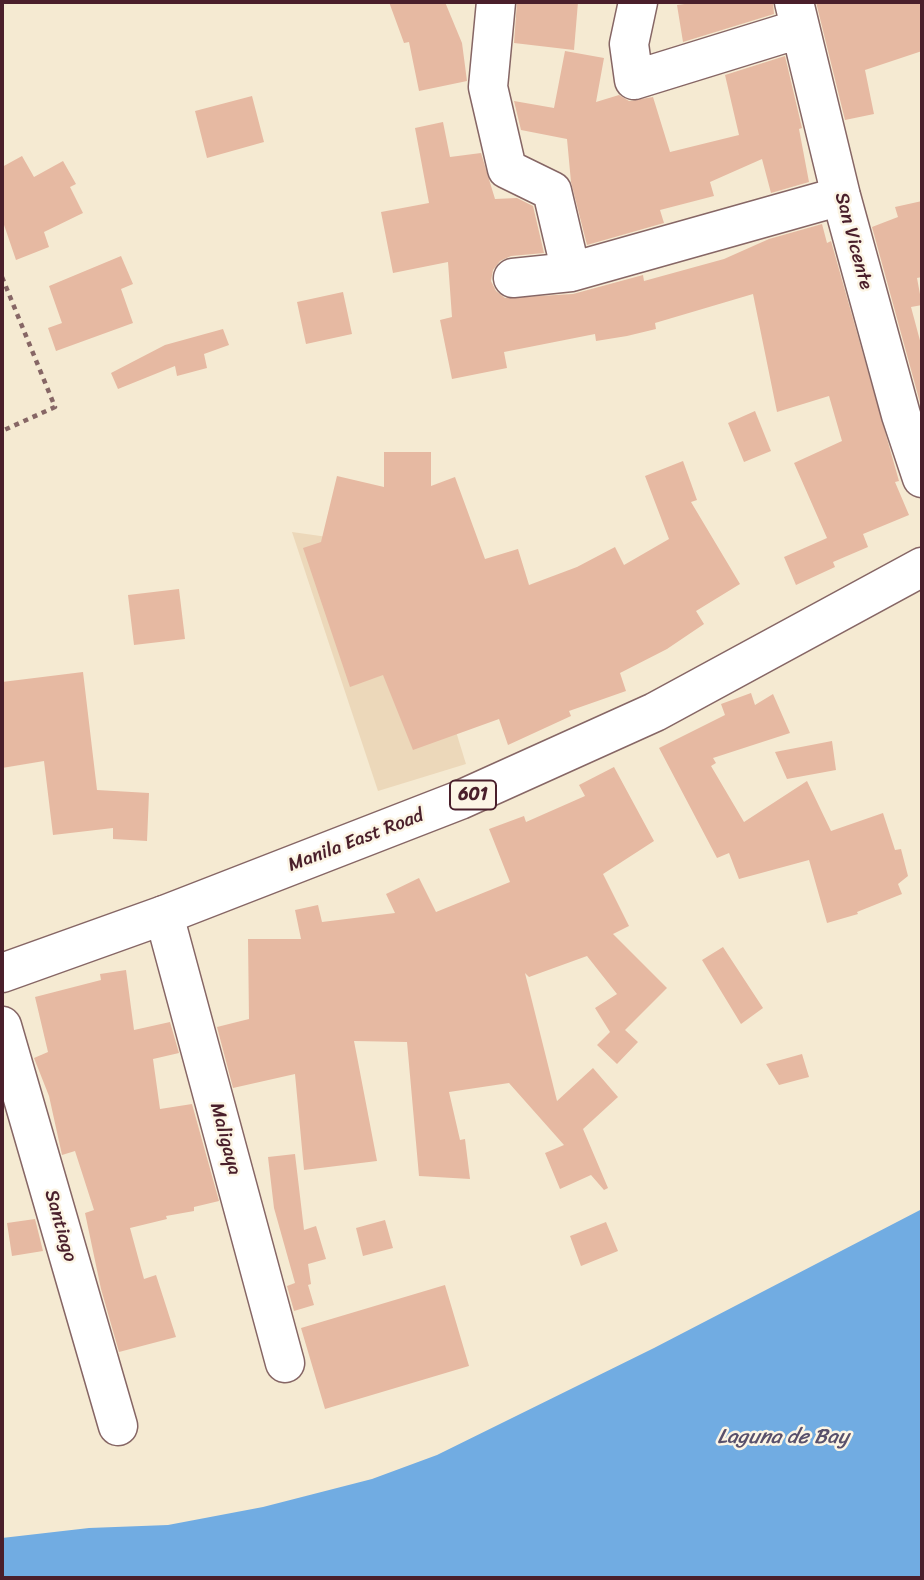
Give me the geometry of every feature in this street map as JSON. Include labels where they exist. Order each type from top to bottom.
[{"type":"street","points":[[638,2],[629,44],[634,80],[797,15]]},
{"type":"street","points":[[489,13],[488,87],[507,169],[552,191],[571,272]]},
{"type":"street","name":"San Vicente","points":[[797,15],[841,196],[901,415],[922,478]]},
{"type":"street","points":[[513,278],[571,272],[841,196]]},
{"type":"street","name":"Manila East Road","points":[[2,973],[164,915],[460,800],[655,712],[922,567]]},
{"type":"street","name":"Maligaya","points":[[164,915],[285,1363]]},
{"type":"street","name":"Santiago","points":[[2,1026],[118,1426]]},
{"type":"path","points":[[2,277],[55,407],[2,432]]},
{"type":"shaded area","points":[[292,532],[399,547],[466,764],[378,791]]},
{"type":"water","name":"Laguna de Bay","points":[[922,1209],[922,1578],[2,1578],[2,1538],[89,1528],[168,1525],[263,1507],[372,1479],[437,1455],[654,1348]]},
{"type":"building","points":[[389,2],[445,2],[462,43],[467,81],[419,91],[409,42],[404,43]]},
{"type":"building","points":[[517,2],[578,2],[574,50],[514,43]]},
{"type":"building","points":[[700,2],[773,2],[774,14],[683,42],[677,5]]},
{"type":"building","points":[[816,2],[922,2],[922,51],[865,70],[874,114],[845,120]]},
{"type":"building","points":[[565,51],[604,58],[596,102],[619,95],[629,101],[653,97],[670,152],[739,135],[725,75],[785,56],[802,128],[799,129],[809,182],[771,193],[762,159],[710,182],[714,196],[660,210],[664,223],[587,245],[571,182],[567,139],[521,130],[514,101],[554,108]]},
{"type":"building","points":[[252,96],[264,142],[207,158],[195,111]]},
{"type":"building","points":[[443,122],[450,157],[481,153],[495,199],[517,198],[533,206],[544,253],[511,256],[500,261],[493,270],[491,281],[496,291],[505,298],[573,294],[643,275],[644,281],[724,259],[769,239],[822,224],[827,243],[831,241],[899,481],[895,482],[909,515],[863,534],[868,547],[833,562],[835,567],[796,585],[784,557],[827,538],[794,463],[842,441],[829,396],[777,412],[753,294],[655,323],[656,329],[627,336],[596,341],[595,334],[504,352],[507,368],[452,379],[440,320],[452,317],[448,262],[393,273],[381,212],[429,203],[415,128]]},
{"type":"building","points":[[22,156],[34,177],[63,161],[76,184],[70,187],[83,213],[44,232],[49,247],[16,260],[2,219],[2,167]]},
{"type":"building","points":[[922,201],[922,277],[917,278],[922,305],[911,307],[922,348],[922,410],[872,227],[898,217],[895,207]]},
{"type":"building","points":[[121,256],[133,284],[121,289],[133,323],[56,351],[48,328],[62,323],[49,286]]},
{"type":"building","points":[[343,292],[352,334],[306,344],[297,302]]},
{"type":"building","points":[[223,329],[229,345],[204,354],[207,368],[177,376],[175,366],[118,389],[111,373],[165,345]]},
{"type":"building","points":[[755,411],[771,451],[744,462],[728,423]]},
{"type":"building","points":[[384,452],[431,452],[431,486],[455,477],[485,559],[518,549],[529,585],[577,567],[615,547],[624,565],[669,539],[645,476],[683,461],[697,500],[691,502],[740,584],[696,611],[704,624],[667,649],[620,673],[626,691],[569,711],[571,716],[508,745],[499,719],[413,750],[383,675],[350,687],[303,548],[321,542],[337,476],[384,487]]},
{"type":"building","points":[[179,589],[185,639],[134,645],[128,595]]},
{"type":"building","points":[[83,672],[97,790],[149,793],[147,841],[113,839],[113,828],[53,835],[44,761],[2,768],[2,682]]},
{"type":"building","points":[[751,693],[755,705],[773,694],[790,733],[713,758],[716,763],[711,766],[744,822],[807,781],[831,831],[883,813],[895,850],[901,849],[908,876],[898,884],[902,894],[857,912],[858,914],[827,923],[809,860],[739,879],[729,853],[717,858],[659,748],[725,715],[721,704]]},
{"type":"building","points":[[832,741],[836,770],[787,779],[775,752]]},
{"type":"building","points":[[614,767],[654,841],[603,874],[629,926],[613,934],[667,988],[625,1030],[638,1042],[617,1064],[597,1045],[610,1032],[595,1008],[617,994],[587,956],[529,977],[525,973],[557,1101],[593,1068],[618,1097],[583,1129],[608,1188],[604,1190],[591,1175],[560,1189],[545,1153],[564,1145],[509,1083],[449,1092],[460,1140],[465,1139],[470,1179],[419,1176],[407,1042],[354,1041],[377,1161],[304,1170],[295,1074],[233,1088],[217,1027],[249,1019],[248,939],[301,939],[295,910],[318,905],[322,922],[395,913],[386,894],[419,878],[436,912],[510,882],[489,829],[524,816],[526,822],[585,796],[579,785]]},
{"type":"building","points":[[723,947],[763,1008],[741,1024],[702,960]]},
{"type":"building","points":[[126,970],[134,1030],[170,1022],[179,1053],[153,1059],[160,1109],[192,1104],[219,1201],[194,1207],[194,1211],[166,1216],[167,1219],[130,1228],[144,1279],[156,1275],[176,1337],[119,1352],[101,1289],[85,1213],[94,1210],[75,1151],[62,1155],[49,1096],[34,1058],[48,1052],[35,997],[101,980],[100,974]]},
{"type":"building","points":[[802,1054],[809,1077],[779,1085],[766,1064]]},
{"type":"building","points":[[295,1154],[304,1230],[316,1226],[326,1259],[308,1264],[311,1284],[308,1285],[314,1305],[294,1311],[287,1286],[295,1283],[274,1208],[268,1157]]},
{"type":"building","points":[[35,1219],[43,1251],[12,1256],[7,1223]]},
{"type":"building","points":[[385,1220],[393,1248],[363,1256],[356,1228]]},
{"type":"building","points":[[606,1222],[618,1251],[581,1266],[570,1236]]},
{"type":"building","points":[[445,1285],[469,1366],[325,1409],[301,1328]]}]
